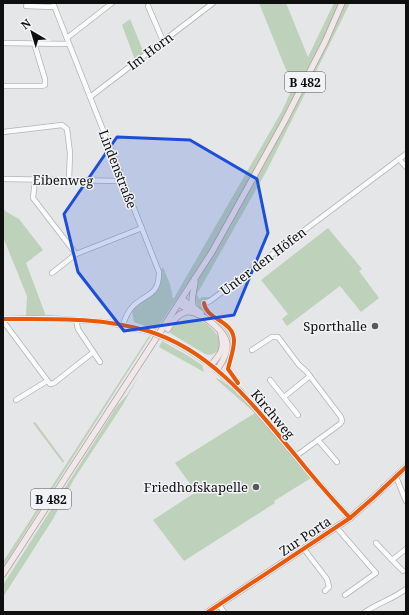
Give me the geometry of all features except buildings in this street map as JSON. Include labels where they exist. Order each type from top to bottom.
[{"type":"main road","name":"B 482","points":[[3,574],[195,279],[284,122],[318,55],[342,3]]},
{"type":"main road","points":[[194,310],[192,299],[195,279]]},
{"type":"main road","points":[[181,301],[208,320],[221,332],[227,341],[228,348],[226,355],[217,370]]},
{"type":"main road","points":[[157,338],[167,330],[174,320],[181,314],[194,310]]},
{"type":"main road","points":[[211,365],[221,352],[223,346],[221,332]]},
{"type":"main road","name":"Zur Porta","points":[[208,612],[350,518],[406,467]]},
{"type":"street","points":[[67,38],[112,3]]},
{"type":"street","name":"Im Horn","points":[[90,97],[211,4]]},
{"type":"street","points":[[26,6],[54,5]]},
{"type":"street","name":"Lindenstraße","points":[[54,5],[159,272],[159,283],[153,292],[133,306],[126,315],[123,325]]},
{"type":"street","points":[[148,6],[163,41]]},
{"type":"street","points":[[3,43],[69,44]]},
{"type":"street","points":[[3,86],[45,85],[46,79],[34,43]]},
{"type":"street","points":[[3,132],[62,125],[65,126],[70,153],[69,180]]},
{"type":"street","name":"Unter den Höfen","points":[[204,303],[210,301],[406,154]]},
{"type":"street","points":[[399,159],[406,167]]},
{"type":"street","name":"Eibenweg","points":[[3,179],[123,181]]},
{"type":"street","points":[[35,180],[33,198],[76,254]]},
{"type":"street","points":[[52,273],[76,254],[142,228]]},
{"type":"street","name":"Kirchweg","points":[[3,320],[47,318],[106,322],[147,331],[170,340],[188,350],[211,365],[240,391],[350,518]]},
{"type":"street","points":[[3,320],[50,384],[54,383],[91,354]]},
{"type":"street","points":[[76,320],[82,335],[100,362]]},
{"type":"street","points":[[252,350],[272,336],[278,338],[299,365],[310,376],[341,417],[342,421],[340,424],[296,456]]},
{"type":"street","points":[[284,397],[310,376]]},
{"type":"street","points":[[270,380],[298,415]]},
{"type":"street","points":[[16,400],[47,381]]},
{"type":"street","points":[[318,440],[336,462]]},
{"type":"street","points":[[396,477],[406,501]]},
{"type":"street","points":[[336,527],[376,573],[344,595]]},
{"type":"street","points":[[376,543],[403,571]]},
{"type":"street","points":[[304,549],[327,579],[329,587],[325,591]]},
{"type":"street","points":[[392,560],[406,549]]},
{"type":"street","points":[[365,612],[382,602],[399,595],[406,589]]},
{"type":"street","points":[[219,605],[224,612]]},
{"type":"highlighted area","points":[[117,137],[190,140],[257,179],[268,233],[234,315],[124,331],[78,272],[64,214]]},
{"type":"green space","points":[[259,3],[286,3],[308,57],[334,3],[350,3],[266,172],[197,294],[199,299],[202,297],[212,297],[328,209],[330,213],[206,307],[228,325],[235,336],[235,350],[231,368],[232,371],[230,374],[233,379],[227,372],[225,366],[231,343],[230,339],[221,326],[203,313],[198,307],[196,289],[187,284],[156,330],[134,322],[132,305],[154,289],[163,267],[174,298],[282,111],[293,87]]},
{"type":"green space","points":[[130,19],[144,53],[135,60],[122,25]]},
{"type":"green space","points":[[3,206],[5,211],[19,219],[43,250],[26,263],[46,316],[26,316],[27,296],[3,237]]},
{"type":"green space","points":[[328,228],[362,269],[359,271],[379,298],[361,312],[340,286],[287,326],[282,319],[288,314],[261,280]]},
{"type":"green space","points":[[197,319],[210,327],[220,339],[219,350],[214,354],[205,354],[170,333],[174,326],[180,322]]},
{"type":"green space","points":[[149,336],[150,337],[3,567],[3,562]]},
{"type":"green space","points":[[162,341],[202,365],[204,372],[159,347]]},
{"type":"green space","points":[[139,376],[122,406],[74,479],[53,519],[3,597],[3,585],[117,406],[127,395]]},
{"type":"green space","points":[[215,378],[224,382],[250,406],[311,478],[274,501],[275,503],[184,561],[153,520],[196,492],[175,463],[255,413]]},
{"type":"green space","points":[[35,422],[64,461],[63,463],[33,423]]},
{"type":"cycle path","points":[[204,303],[206,309],[225,324],[233,334],[234,344],[228,369],[238,383]]},
{"type":"cycle path","points":[[3,319],[76,320],[130,326],[171,340],[193,352],[231,382],[350,518]]},
{"type":"cycle path","points":[[208,612],[350,518],[406,467]]},
{"type":"place","name":"Sporthalle","points":[[375,326]]},
{"type":"place","name":"Friedhofskapelle","points":[[256,487]]}]
